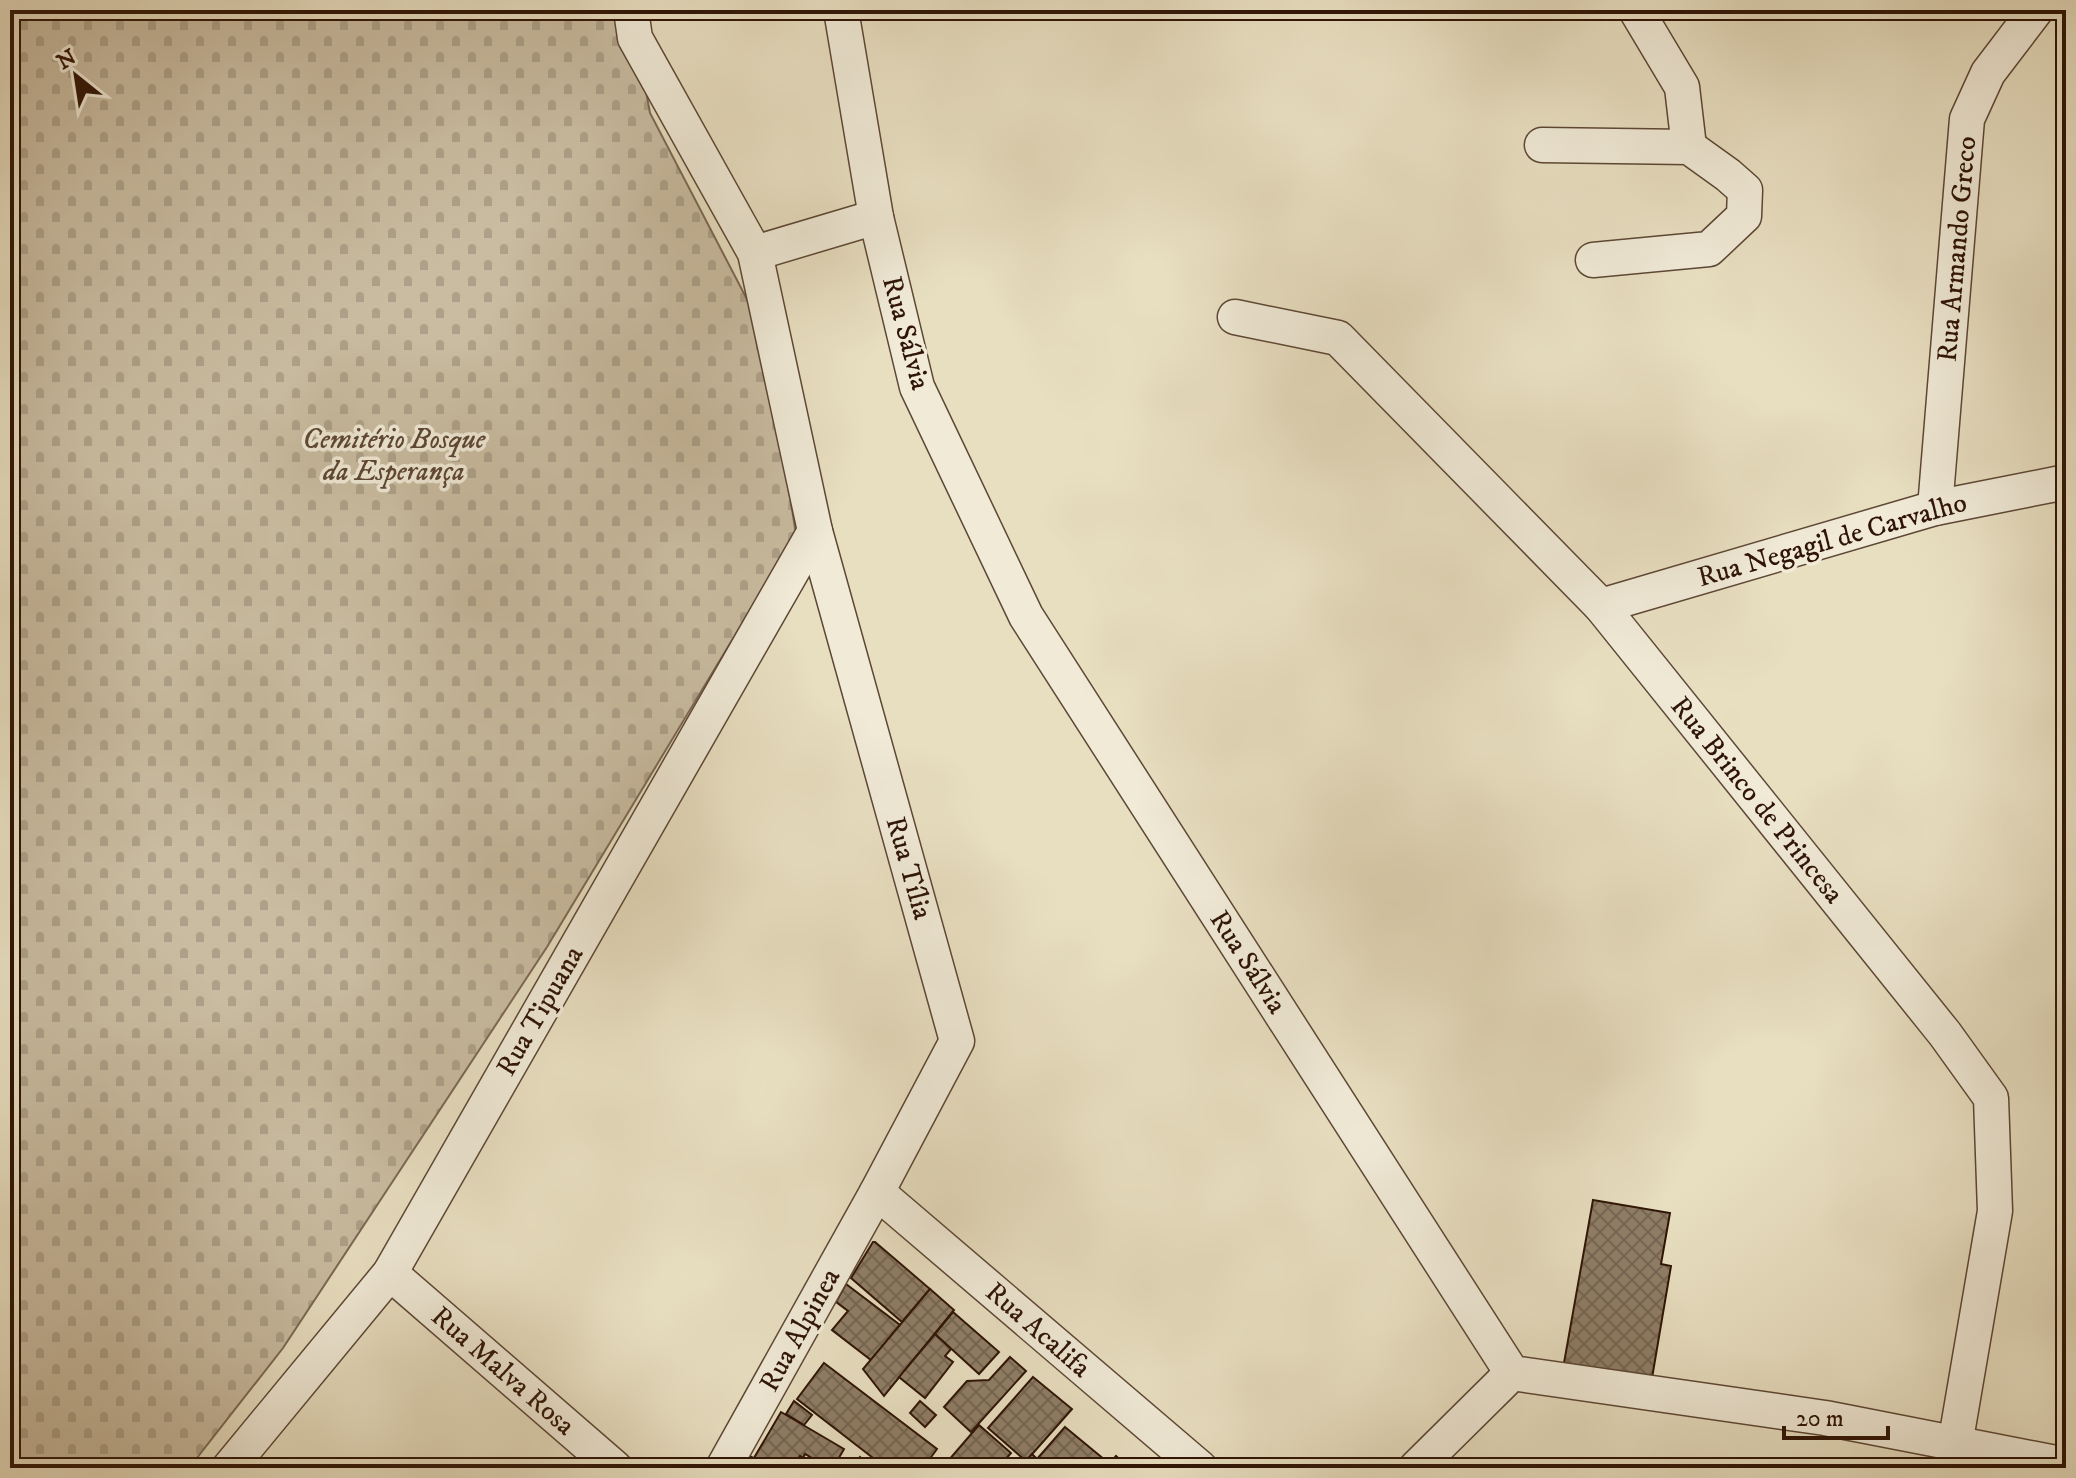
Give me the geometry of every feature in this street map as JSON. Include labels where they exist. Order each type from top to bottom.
[{"type":"street","name":"Rua Tília","points":[[631,10],[635,38],[755,253],[815,531],[957,1041],[877,1192]]},
{"type":"street","name":"Rua Sálvia","points":[[841,10],[876,217],[917,387],[1026,616],[1512,1373]]},
{"type":"street","points":[[1636,10],[1682,87],[1689,147]]},
{"type":"street","name":"Rua Armando Greco","points":[[1935,508],[1967,119],[1988,73],[2036,10]]},
{"type":"street","points":[[1542,145],[1689,147],[1745,190],[1744,216],[1709,249],[1593,260]]},
{"type":"street","points":[[755,253],[876,217]]},
{"type":"street","name":"Rua Brinco de Princesa","points":[[1235,317],[1338,338],[1601,606],[1945,1034],[1991,1098],[1995,1211],[1955,1445]]},
{"type":"street","name":"Rua Negagil de Carvalho","points":[[1601,606],[1935,508],[2066,482]]},
{"type":"street","name":"Rua Tipuana","points":[[229,1468],[390,1273],[815,531]]},
{"type":"street","name":"Rua Alpinea","points":[[723,1468],[877,1192]]},
{"type":"street","name":"Rua Acalifa","points":[[877,1192],[1200,1468]]},
{"type":"street","name":"Rua Malva Rosa","points":[[390,1273],[615,1468]]},
{"type":"street","points":[[1416,1468],[1512,1373],[1825,1418],[2066,1465]]},
{"type":"green space","name":"Cemitério Bosque da Esperança","points":[[10,10],[631,10],[650,113],[763,330],[796,534],[547,947],[283,1348],[189,1468],[10,1468]]},
{"type":"building","points":[[1593,1200],[1670,1213],[1661,1264],[1671,1266],[1652,1378],[1564,1363]]},
{"type":"building","points":[[873,1242],[930,1289],[902,1322],[851,1278]]},
{"type":"building","points":[[846,1284],[900,1325],[871,1360],[832,1330],[848,1311],[836,1302]]},
{"type":"building","points":[[930,1289],[954,1310],[884,1396],[863,1369]]},
{"type":"building","points":[[953,1312],[999,1352],[979,1374],[935,1334]]},
{"type":"building","points":[[935,1334],[951,1349],[945,1356],[953,1362],[925,1398],[899,1377]]},
{"type":"building","points":[[1010,1357],[1026,1371],[971,1432],[944,1407],[967,1381],[989,1380]]},
{"type":"building","points":[[824,1363],[937,1449],[923,1468],[886,1468],[797,1399]]},
{"type":"building","points":[[1033,1377],[1072,1409],[1026,1461],[988,1428]]},
{"type":"building","points":[[794,1401],[812,1415],[804,1425],[786,1414]]},
{"type":"building","points":[[920,1401],[936,1415],[925,1427],[910,1413]]},
{"type":"building","points":[[781,1412],[844,1449],[833,1468],[805,1454],[803,1458],[800,1456],[793,1468],[771,1468],[754,1458]]},
{"type":"building","points":[[979,1425],[1011,1453],[998,1468],[956,1468],[948,1461]]},
{"type":"building","points":[[1065,1427],[1105,1460],[1097,1468],[1030,1468],[1024,1463],[1032,1454],[1037,1459]]},
{"type":"building","points":[[750,1456],[771,1468],[742,1468]]},
{"type":"building","points":[[1116,1456],[1129,1468],[1106,1468]]},
{"type":"building","points":[[860,1457],[874,1468],[852,1468]]}]
